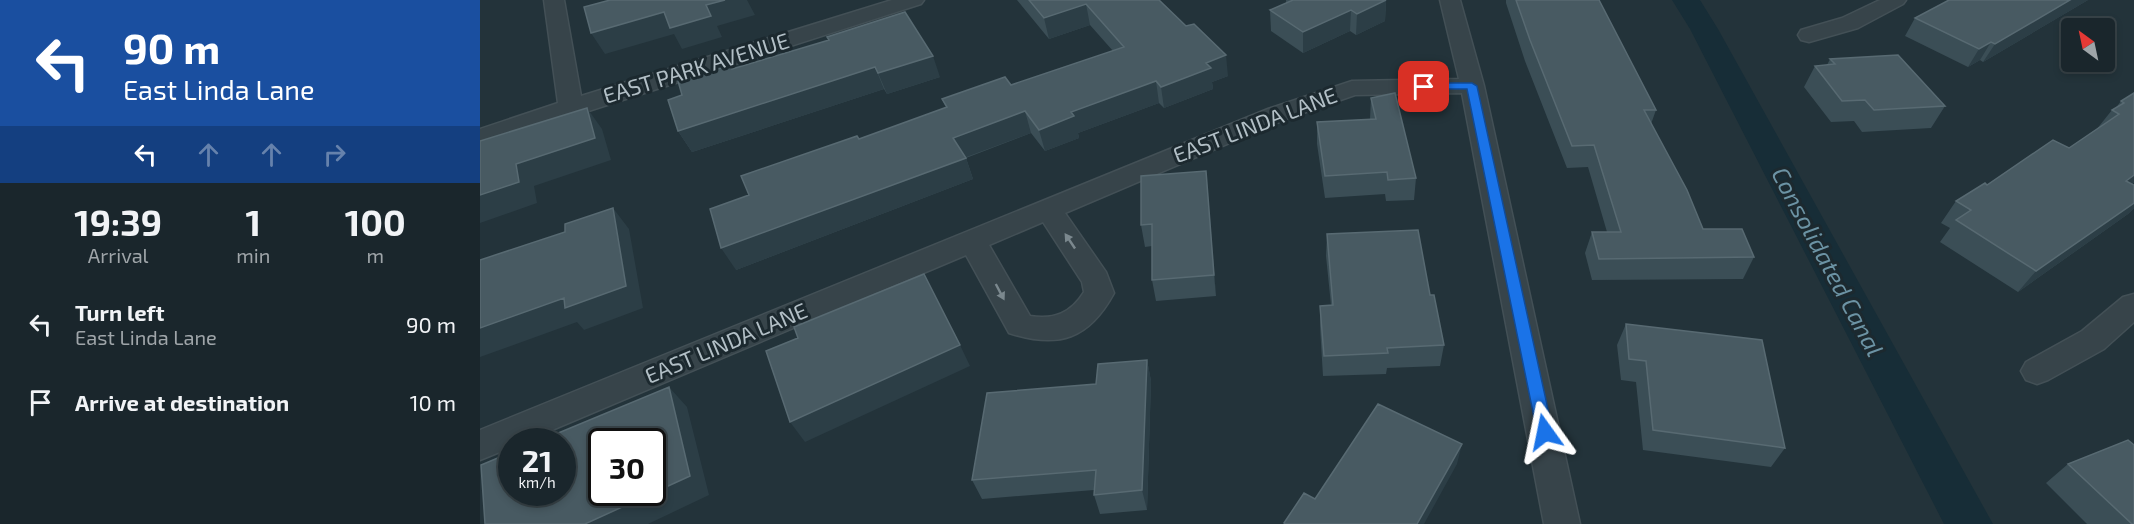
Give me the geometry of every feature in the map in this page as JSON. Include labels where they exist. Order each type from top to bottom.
[{"type":"street","points":[[554,0],[572,107]]},
{"type":"street","name":"EAST PARK AVENUE","points":[[480,138],[914,0]]},
{"type":"street","points":[[1449,0],[1472,86],[1562,524]]},
{"type":"street","points":[[1809,35],[1850,23],[1896,0]]},
{"type":"street","name":"EAST LINDA LANE","points":[[480,445],[1277,114],[1352,88],[1472,86]]},
{"type":"street","points":[[972,240],[1020,325],[1034,330],[1056,329],[1077,322],[1089,311],[1099,293],[1096,280],[1048,209]]},
{"type":"street","points":[[2037,371],[2093,340],[2134,305]]},
{"type":"building","points":[[610,0],[725,0],[706,5],[711,16],[670,28],[664,12],[591,33],[584,7]]},
{"type":"building","points":[[1029,0],[1159,0],[1186,26],[1194,24],[1226,55],[1206,63],[1211,68],[1161,87],[1156,81],[1071,112],[1074,116],[1039,130],[1025,111],[953,138],[966,158],[721,248],[710,209],[749,195],[741,176],[857,136],[859,139],[947,107],[942,99],[1005,77],[1011,85],[1124,47],[1086,4],[1044,18]]},
{"type":"building","points":[[1293,0],[1386,0],[1357,14],[1351,10],[1303,32],[1270,10]]},
{"type":"building","points":[[1516,0],[1599,0],[1656,110],[1644,110],[1687,190],[1703,229],[1742,229],[1754,257],[1599,259],[1592,232],[1621,232],[1594,145],[1572,146]]},
{"type":"building","points":[[1949,0],[2070,0],[1995,44],[1991,42],[1979,49],[1915,18]]},
{"type":"building","points":[[905,12],[933,56],[878,73],[875,67],[678,131],[668,100],[682,95],[678,81],[731,65],[732,69],[829,40],[827,37]]},
{"type":"building","points":[[1898,55],[1945,106],[1874,110],[1865,100],[1842,101],[1815,66],[1835,64],[1830,59]]},
{"type":"building","points":[[1395,93],[1416,178],[1388,180],[1387,172],[1325,176],[1317,122],[1376,119],[1371,98]]},
{"type":"building","points":[[2134,93],[2134,175],[2126,181],[2134,185],[2134,203],[2036,271],[1956,220],[1971,210],[1956,201],[1985,183],[1987,185],[2053,140],[2069,148],[2119,114],[2112,110]]},
{"type":"building","points":[[587,108],[595,138],[516,164],[519,182],[480,195],[480,141]]},
{"type":"building","points":[[1206,171],[1214,275],[1152,280],[1152,224],[1141,225],[1141,176]]},
{"type":"building","points":[[613,208],[626,286],[565,308],[564,298],[480,328],[480,260],[565,232],[565,224]]},
{"type":"building","points":[[1418,230],[1430,295],[1434,295],[1444,345],[1387,348],[1388,353],[1324,356],[1320,306],[1333,305],[1327,234]]},
{"type":"building","points":[[924,274],[960,345],[790,422],[766,351],[798,338],[794,327]]},
{"type":"building","points":[[1626,324],[1762,340],[1785,448],[1653,430],[1646,361],[1629,359]]},
{"type":"building","points":[[1147,360],[1142,490],[1094,495],[1096,470],[972,480],[987,393],[1096,384],[1098,364]]},
{"type":"building","points":[[669,387],[690,476],[666,487],[666,428],[588,428],[588,506],[624,506],[585,524],[485,524],[481,465],[498,458],[498,506],[576,506],[576,428],[570,428]]},
{"type":"building","points":[[1378,404],[1462,444],[1417,524],[1285,524],[1304,493],[1315,499]]},
{"type":"building","points":[[2128,440],[2134,445],[2134,524],[2068,464]]},
{"type":"waterway","name":"Consolidated Canal","points":[[1686,0],[1704,29],[1969,524]]},
{"type":"route","points":[[1424,87],[1472,86],[1545,432]]}]
